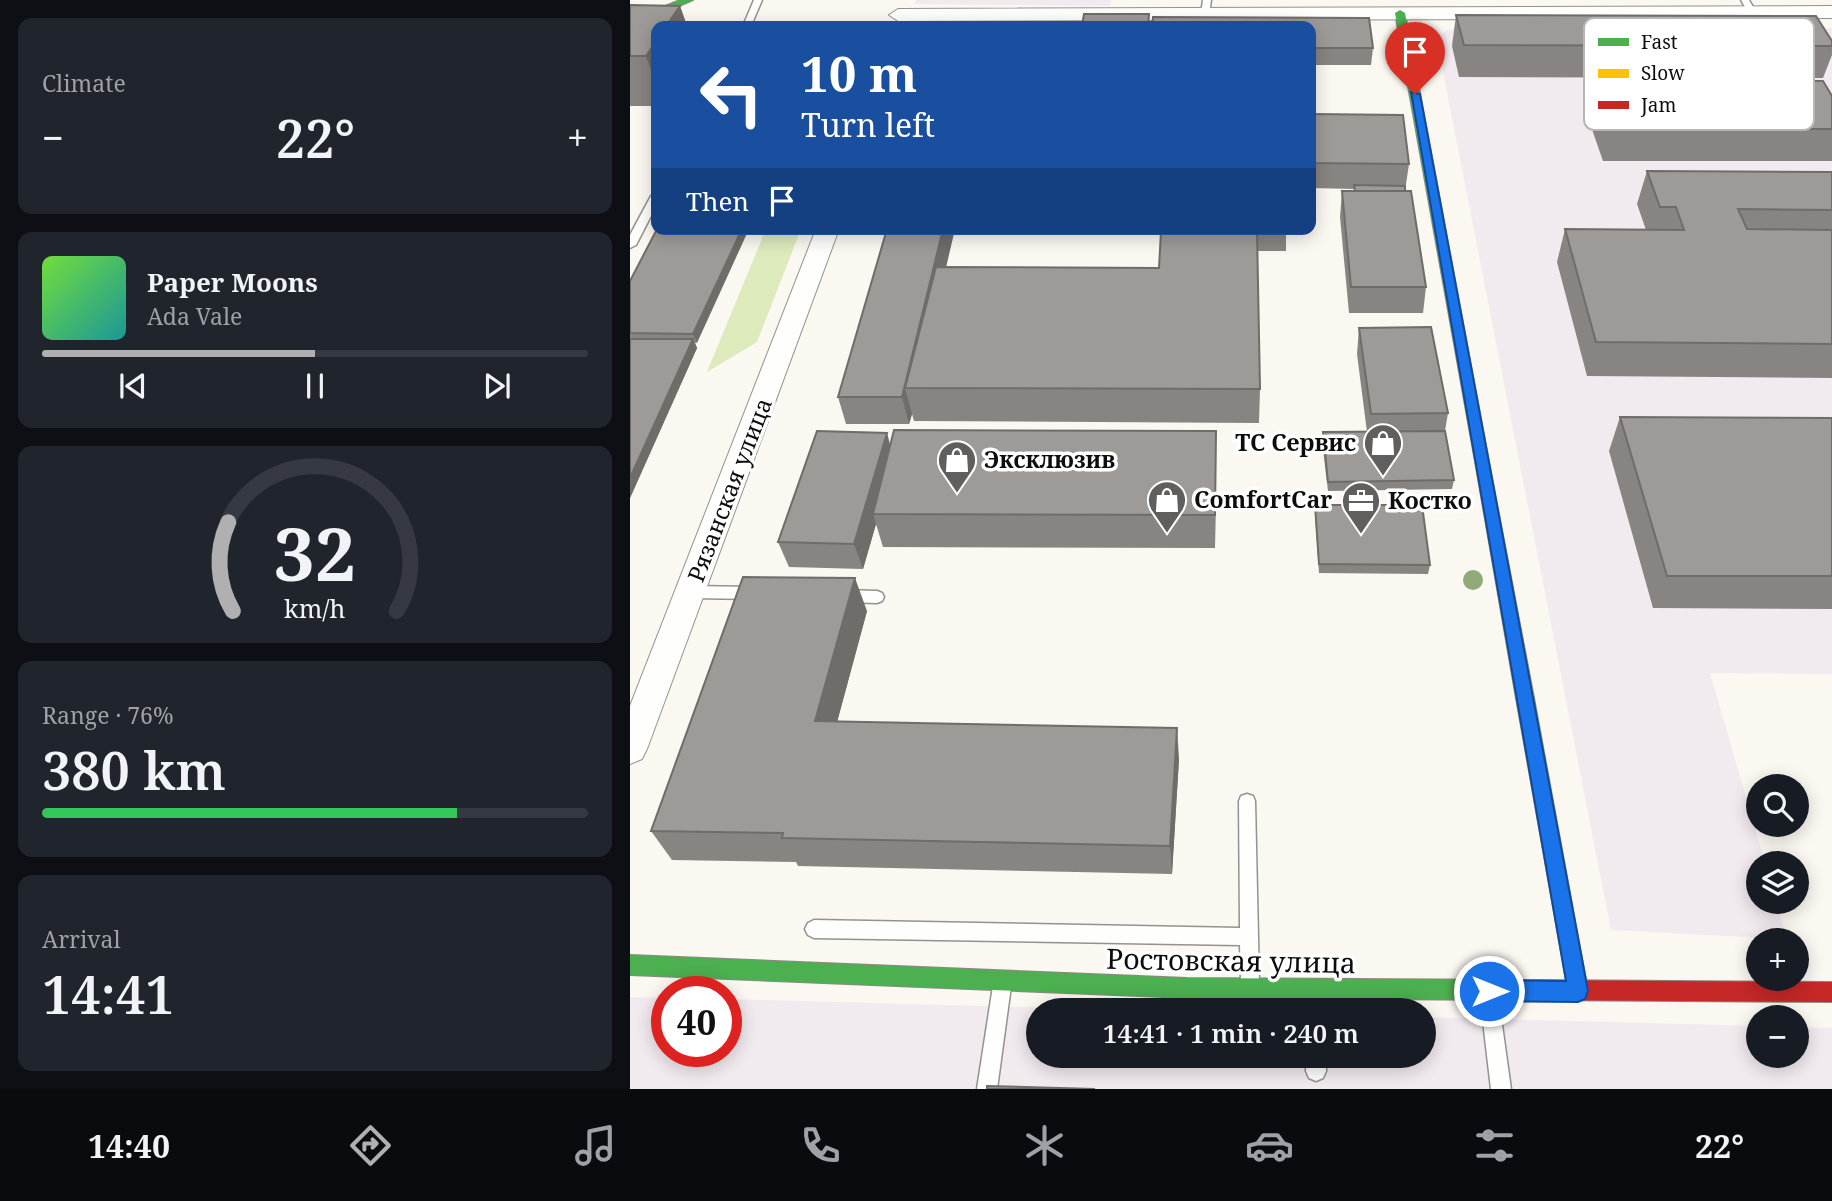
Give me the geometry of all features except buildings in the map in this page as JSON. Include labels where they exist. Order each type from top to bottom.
[{"type":"street","points":[[630,24],[688,0]]},
{"type":"street","points":[[896,14],[1206,7],[1400,13],[1749,6],[1832,12]]},
{"type":"street","points":[[1400,13],[1578,991]]},
{"type":"street","name":"Рязанская улица","points":[[630,750],[826,235]]},
{"type":"street","name":"Ростовская улица","points":[[630,965],[1250,989],[1832,992]]},
{"type":"lane","points":[[749,21],[758,0]]},
{"type":"lane","points":[[630,245],[651,206]]},
{"type":"lane","points":[[630,215],[646,215]]},
{"type":"lane","points":[[692,592],[771,594]]},
{"type":"lane","points":[[824,595],[877,597]]},
{"type":"lane","points":[[1247,801],[1250,989]]},
{"type":"lane","points":[[814,929],[1249,937]]},
{"type":"lane","points":[[987,1089],[1003,981]]},
{"type":"lane","points":[[1314,989],[1314,998]]},
{"type":"lane","points":[[1489,991],[1502,1089]]},
{"type":"shaded area","points":[[916,0],[1111,0],[1110,6],[914,4]]},
{"type":"shaded area","points":[[1460,28],[1584,28],[1584,130],[1814,130],[1814,28],[1832,28],[1832,674],[1710,673],[1746,797],[1746,837],[1757,837],[1762,851],[1746,851],[1746,914],[1780,914],[1784,928],[1746,928],[1746,937],[1611,930],[1438,36],[1447,30]]},
{"type":"shaded area","points":[[630,997],[651,998],[651,1067],[742,1067],[742,999],[1026,1007],[1026,1068],[1436,1068],[1436,1017],[1746,1026],[1746,1068],[1809,1068],[1809,1027],[1832,1028],[1832,1089],[630,1089]]},
{"type":"green space","points":[[764,235],[799,235],[757,342],[707,372]]},
{"type":"traffic: fast","points":[[630,24],[688,0]]},
{"type":"traffic: fast","points":[[1400,13],[1483,467]]},
{"type":"traffic: fast","points":[[1525,698],[1578,991]]},
{"type":"traffic: fast","points":[[630,965],[1187,988],[1534,990]]},
{"type":"traffic: slow","points":[[1483,467],[1525,698]]},
{"type":"traffic: jam","points":[[1534,990],[1832,992]]},
{"type":"place","name":"ТС Сервис","points":[[1383,477]]},
{"type":"place","name":"Эксклюзив","points":[[957,494]]},
{"type":"place","name":"ComfortCar","points":[[1167,534]]},
{"type":"place","name":"Костко","points":[[1361,535]]},
{"type":"route","points":[[1415,94],[1578,991],[1489,991]]}]
